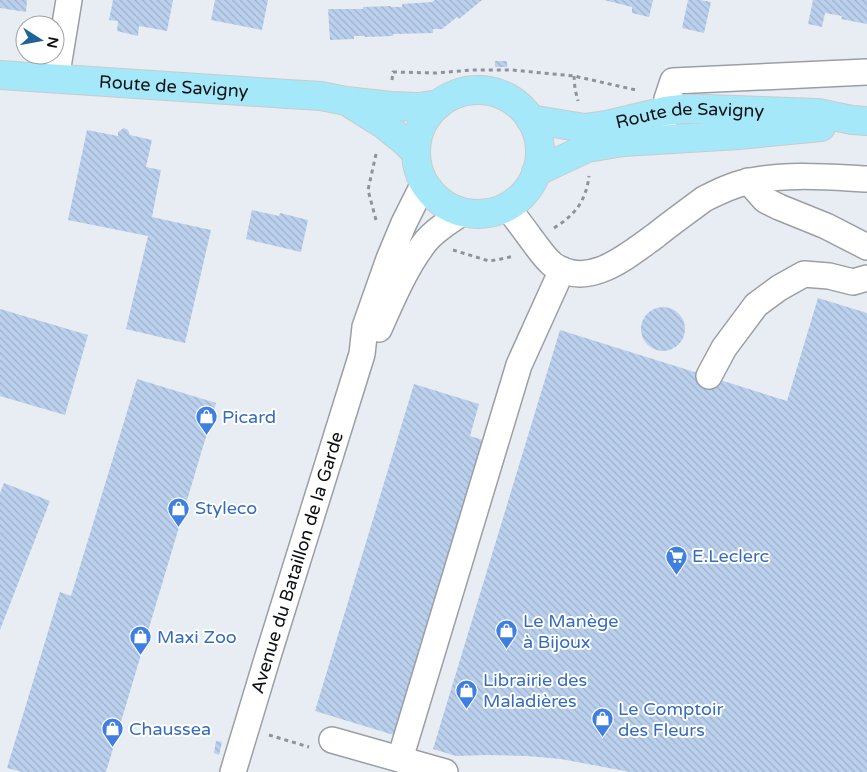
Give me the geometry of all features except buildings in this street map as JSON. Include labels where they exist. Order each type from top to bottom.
[{"type":"main road","name":"Route de Savigny","points":[[0,75],[321,96],[391,106],[419,107],[439,104]]},
{"type":"main road","points":[[483,90],[502,95],[518,104],[530,119],[536,131],[540,159],[530,186],[520,198],[493,212],[478,214],[463,212],[447,206],[434,196],[424,183],[418,168],[416,153],[417,138],[423,123],[439,104],[446,98],[464,92],[483,90]]},
{"type":"main road","name":"Route de Savigny","points":[[346,101],[383,124],[416,153]]},
{"type":"main road","name":"Route de Savigny","points":[[530,119],[584,128],[606,124],[666,105],[682,109],[818,113],[860,121]]},
{"type":"main road","name":"Route de Savigny","points":[[536,172],[587,148],[624,142],[731,136],[817,128],[860,121]]},
{"type":"street","points":[[56,79],[69,0]]},
{"type":"street","points":[[660,139],[673,80],[867,72]]},
{"type":"street","points":[[507,206],[543,256],[562,270],[584,274],[605,269],[615,264],[704,199],[748,181],[802,176],[867,179]]},
{"type":"street","points":[[748,181],[764,200],[826,226],[867,247]]},
{"type":"street","name":"Avenue du Bataillon de la Garde","points":[[233,772],[332,444],[362,354],[365,326],[404,223],[424,183]]},
{"type":"street","name":"Avenue du Bataillon de la Garde","points":[[362,354],[378,331],[411,263],[427,240],[443,224],[463,212]]},
{"type":"street","points":[[400,759],[520,365],[562,270]]},
{"type":"street","points":[[709,376],[724,348],[756,305],[779,288],[804,274],[829,276],[852,282],[867,278]]},
{"type":"street","points":[[322,744],[400,759],[446,772]]},
{"type":"path","points":[[391,106],[392,72],[436,73],[472,70],[512,70],[574,76],[628,87],[666,105]]},
{"type":"path","points":[[249,718],[264,723],[262,732],[322,744]]},
{"type":"place","name":"Picard","points":[[206,436]]},
{"type":"place","name":"Styleco","points":[[179,527]]},
{"type":"place","name":"E.Leclerc","points":[[676,575]]},
{"type":"place","name":"Le Manège à Bijoux","points":[[507,650]]},
{"type":"place","name":"Maxi Zoo","points":[[141,656]]},
{"type":"place","name":"Librairie des Maladières","points":[[467,709]]},
{"type":"place","name":"Le Comptoir des Fleurs","points":[[602,738]]},
{"type":"place","name":"Chaussea","points":[[113,748]]}]
